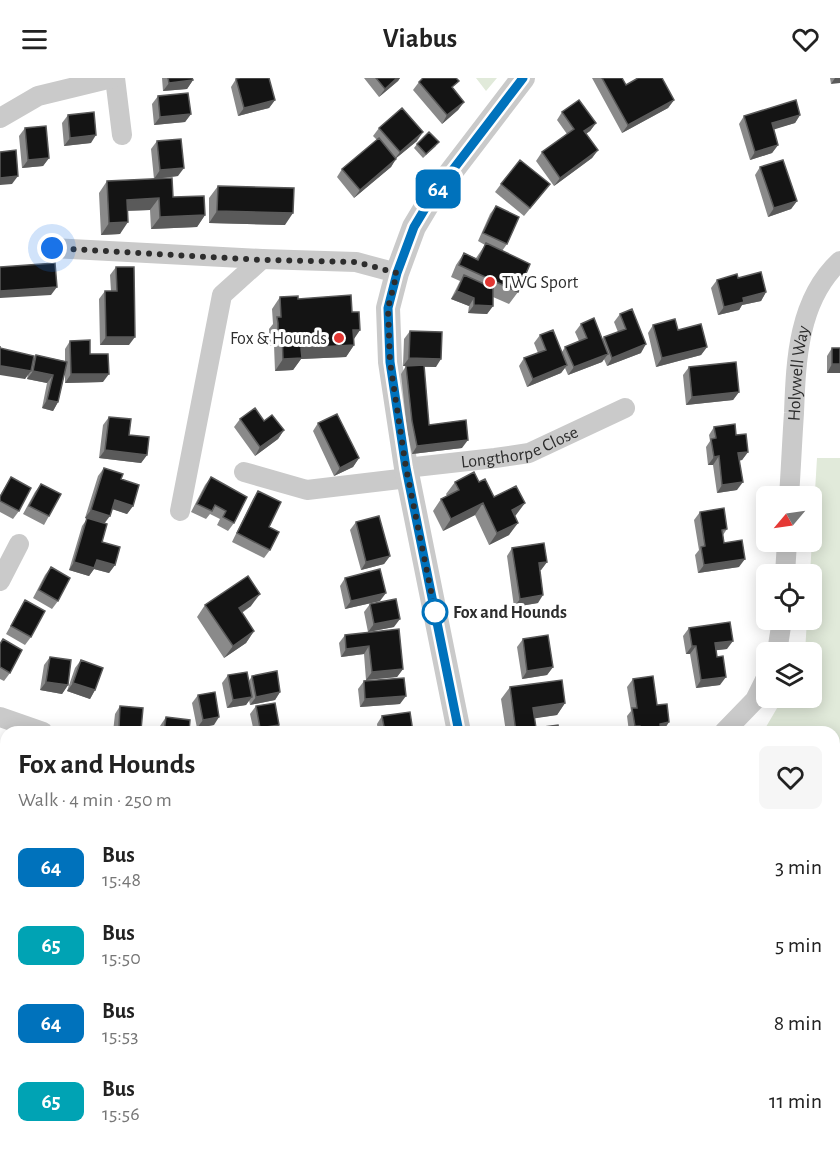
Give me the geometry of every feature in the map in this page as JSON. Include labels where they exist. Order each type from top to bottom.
[{"type":"street","points":[[0,118],[38,96],[113,78],[122,135]]},
{"type":"street","points":[[458,726],[407,473],[390,362],[388,308],[397,273],[414,227],[432,197],[523,78]]},
{"type":"street","points":[[52,248],[262,260],[356,262],[397,273]]},
{"type":"street","points":[[180,511],[222,295],[262,260]]},
{"type":"street","name":"Holywell Way","points":[[790,486],[796,363],[803,325],[817,290],[840,261]]},
{"type":"street","name":"Longthorpe Close","points":[[244,472],[307,490],[530,453],[625,408]]},
{"type":"street","points":[[0,581],[19,544]]},
{"type":"street","points":[[730,726],[756,698]]},
{"type":"street","points":[[0,717],[26,726]]},
{"type":"green space","points":[[476,78],[497,78],[486,91]]},
{"type":"green space","points":[[817,458],[840,458],[840,726],[767,726],[777,708],[822,708],[822,642],[806,642],[806,630],[822,630],[822,564],[811,564],[811,552],[822,552],[822,486],[815,486]]},
{"type":"building","points":[[168,78],[192,78],[193,80],[169,83]]},
{"type":"building","points":[[269,78],[275,100],[244,108],[236,79]]},
{"type":"building","points":[[376,78],[397,78],[385,89]]},
{"type":"building","points":[[423,78],[456,78],[459,81],[452,87],[464,102],[447,115],[419,82]]},
{"type":"building","points":[[602,78],[622,78],[626,85],[638,78],[662,78],[674,100],[628,125]]},
{"type":"building","points":[[188,93],[191,114],[160,117],[158,96]]},
{"type":"building","points":[[579,100],[596,123],[584,131],[598,150],[560,178],[542,152],[574,129],[562,112]]},
{"type":"building","points":[[796,100],[800,115],[772,123],[778,145],[755,152],[744,116]]},
{"type":"building","points":[[402,108],[423,132],[400,152],[379,128]]},
{"type":"building","points":[[94,112],[96,135],[70,138],[68,115]]},
{"type":"building","points":[[46,126],[49,158],[28,160],[25,128]]},
{"type":"building","points":[[429,132],[439,142],[426,154],[417,144]]},
{"type":"building","points":[[379,138],[396,159],[360,190],[342,169]]},
{"type":"building","points":[[181,139],[184,168],[160,170],[157,141]]},
{"type":"building","points":[[16,150],[18,176],[0,178],[0,152]]},
{"type":"building","points":[[520,160],[550,184],[530,208],[501,184]]},
{"type":"building","points":[[783,160],[797,201],[774,208],[760,167]]},
{"type":"building","points":[[172,178],[173,197],[204,196],[205,215],[160,217],[159,198],[127,200],[128,222],[109,223],[107,181]]},
{"type":"building","points":[[218,186],[294,188],[293,213],[217,211]]},
{"type":"building","points":[[496,206],[519,217],[507,244],[483,233]]},
{"type":"building","points":[[486,243],[530,264],[518,292],[459,265],[464,253],[478,260]]},
{"type":"building","points":[[55,263],[57,287],[0,291],[0,267]]},
{"type":"building","points":[[116,267],[134,267],[135,337],[106,337],[105,291],[117,291]]},
{"type":"building","points":[[761,272],[766,292],[743,298],[744,302],[724,307],[717,280],[737,274],[738,278]]},
{"type":"building","points":[[464,275],[493,288],[493,306],[474,305],[474,298],[457,291]]},
{"type":"building","points":[[351,295],[352,312],[359,312],[360,330],[353,330],[354,345],[301,348],[302,358],[283,359],[282,333],[278,334],[277,317],[281,317],[280,297],[298,296],[298,299]]},
{"type":"building","points":[[632,309],[646,344],[612,358],[604,337],[626,329],[620,314]]},
{"type":"building","points":[[594,318],[608,354],[574,367],[565,347],[587,338],[581,324]]},
{"type":"building","points":[[675,319],[678,330],[701,324],[707,347],[662,358],[653,325]]},
{"type":"building","points":[[553,330],[567,365],[533,379],[524,358],[546,350],[540,335]]},
{"type":"building","points":[[410,331],[442,332],[441,359],[409,358]]},
{"type":"building","points":[[90,340],[90,354],[108,354],[109,374],[71,374],[70,341]]},
{"type":"building","points":[[0,348],[34,356],[31,371],[1,366],[0,368]]},
{"type":"building","points":[[832,348],[840,348],[840,364],[832,364]]},
{"type":"building","points":[[36,355],[67,362],[58,402],[47,400],[53,375],[33,371]]},
{"type":"building","points":[[736,362],[739,392],[692,397],[689,367]]},
{"type":"building","points":[[424,365],[429,425],[466,420],[468,440],[417,446],[406,366]]},
{"type":"building","points":[[255,408],[264,421],[272,415],[284,430],[260,447],[240,419]]},
{"type":"building","points":[[337,414],[359,458],[340,468],[318,423]]},
{"type":"building","points":[[109,417],[131,419],[129,435],[149,437],[147,455],[105,450]]},
{"type":"building","points":[[735,424],[736,435],[746,434],[748,452],[738,453],[743,482],[722,485],[719,456],[714,457],[711,439],[716,438],[714,427]]},
{"type":"building","points":[[104,468],[123,474],[121,479],[139,485],[133,506],[115,500],[110,516],[91,510]]},
{"type":"building","points":[[474,472],[479,482],[485,479],[494,497],[516,486],[525,503],[512,510],[518,523],[497,533],[483,503],[451,519],[441,499],[459,490],[455,482]]},
{"type":"building","points":[[11,477],[31,488],[19,511],[0,501]]},
{"type":"building","points":[[211,477],[247,497],[234,523],[223,517],[226,511],[215,505],[212,511],[197,504]]},
{"type":"building","points":[[41,484],[61,494],[49,516],[29,506]]},
{"type":"building","points":[[258,491],[281,502],[269,527],[279,532],[270,550],[237,533]]},
{"type":"building","points":[[724,508],[727,529],[722,530],[724,543],[742,540],[745,559],[704,565],[701,547],[705,546],[700,512]]},
{"type":"building","points":[[379,516],[390,556],[366,562],[356,522]]},
{"type":"building","points":[[87,518],[107,524],[102,542],[120,547],[115,565],[97,560],[94,568],[74,562]]},
{"type":"building","points":[[544,543],[547,562],[539,563],[543,595],[520,599],[512,548]]},
{"type":"building","points":[[51,567],[70,578],[58,601],[39,590]]},
{"type":"building","points":[[380,569],[386,593],[351,601],[345,578]]},
{"type":"building","points":[[248,576],[260,594],[239,608],[254,631],[233,646],[205,605]]},
{"type":"building","points":[[396,599],[400,619],[374,624],[370,604]]},
{"type":"building","points":[[25,600],[45,611],[31,637],[11,626]]},
{"type":"building","points":[[730,622],[733,641],[715,643],[717,657],[723,656],[726,677],[701,680],[696,646],[692,646],[689,628]]},
{"type":"building","points":[[399,629],[403,669],[372,672],[369,646],[346,649],[345,635]]},
{"type":"building","points":[[548,635],[553,667],[527,671],[523,639]]},
{"type":"building","points":[[3,639],[22,650],[10,673],[0,667],[0,644]]},
{"type":"building","points":[[50,657],[71,660],[68,685],[46,682]]},
{"type":"building","points":[[81,660],[103,668],[95,690],[73,683]]},
{"type":"building","points":[[277,671],[280,692],[256,697],[252,676]]},
{"type":"building","points":[[247,672],[252,697],[233,700],[228,675]]},
{"type":"building","points":[[653,676],[657,705],[667,704],[669,722],[660,724],[660,726],[635,726],[632,708],[637,708],[633,679]]},
{"type":"building","points":[[404,678],[406,696],[365,699],[364,681]]},
{"type":"building","points":[[562,680],[565,703],[533,708],[536,726],[515,726],[510,687]]},
{"type":"building","points":[[215,692],[219,717],[203,720],[198,695]]},
{"type":"building","points":[[275,703],[279,725],[260,726],[256,706]]},
{"type":"building","points":[[120,706],[143,708],[141,726],[119,726]]},
{"type":"building","points":[[410,712],[412,726],[384,726],[382,716]]},
{"type":"building","points":[[166,717],[190,720],[190,726],[165,726]]},
{"type":"bus line","name":"64","points":[[458,726],[406,468],[390,362],[388,308],[397,273],[414,227],[432,197],[523,78]]},
{"type":"place","name":"TWG Sport","points":[[490,282]]},
{"type":"place","name":"Fox & Hounds","points":[[339,338]]},
{"type":"place","name":"Fox and Hounds","points":[[435,612]]},
{"type":"route","points":[[52,248],[262,260],[356,262],[397,273],[388,308],[390,362],[406,468],[437,621],[435,612]]}]
